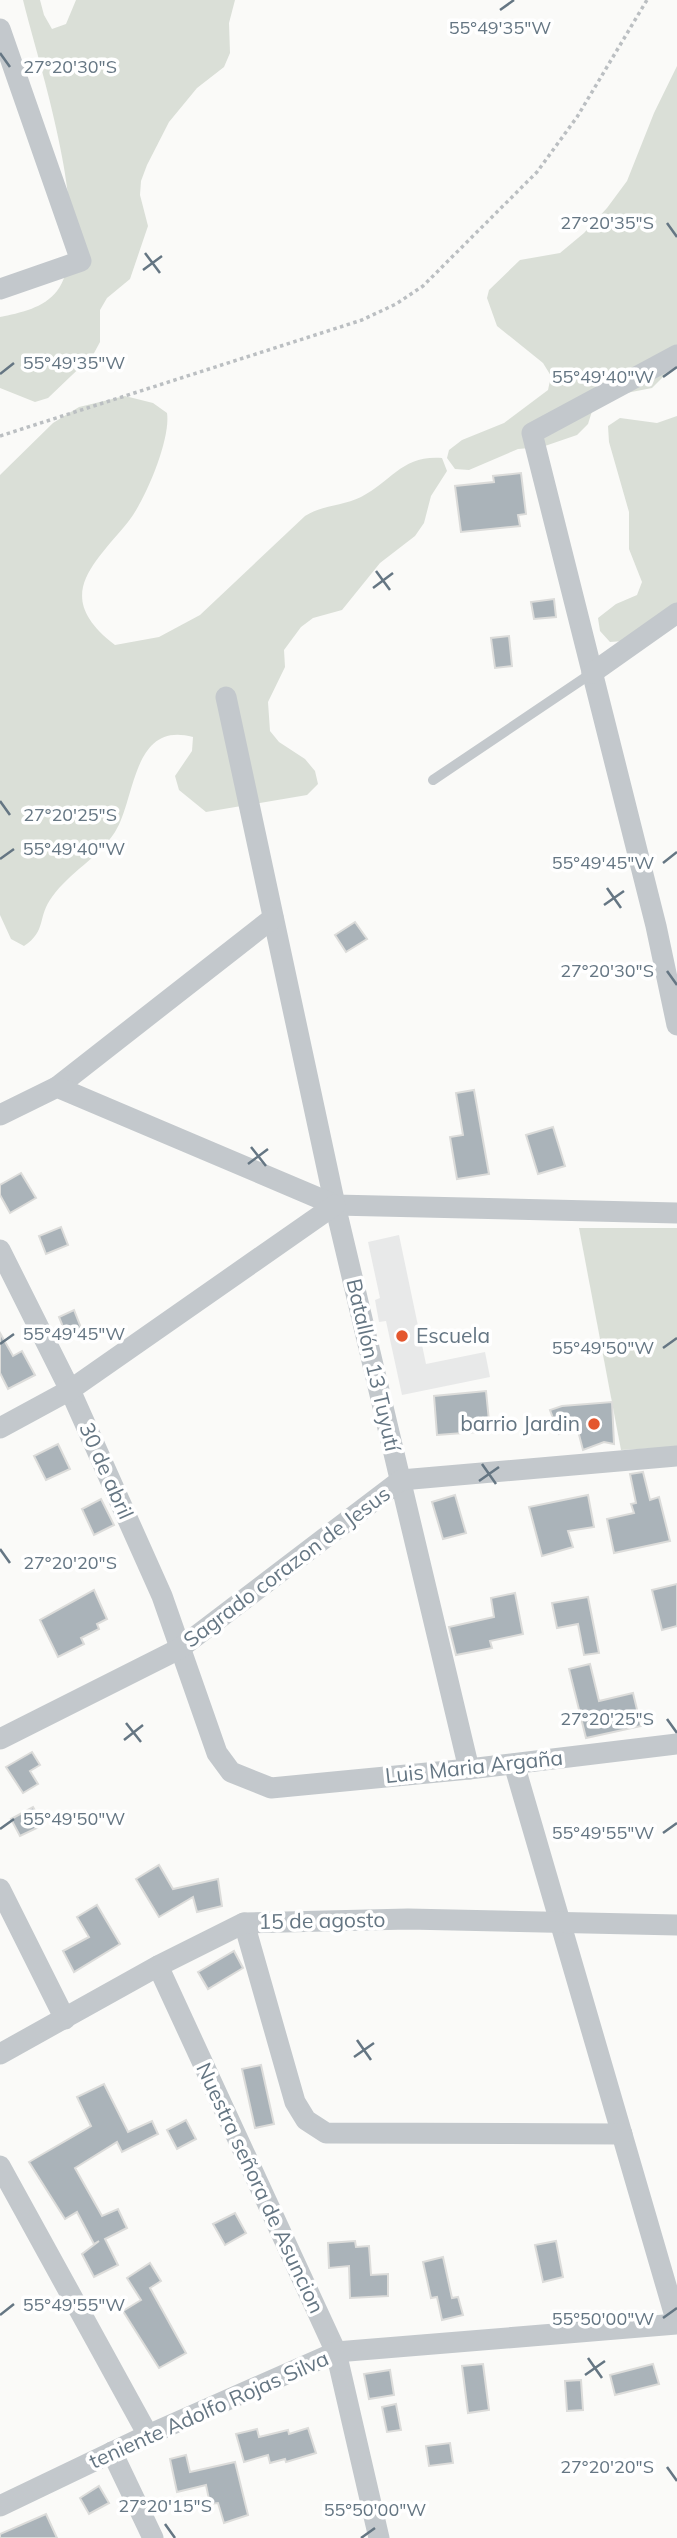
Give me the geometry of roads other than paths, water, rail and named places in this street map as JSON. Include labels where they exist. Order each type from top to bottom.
[{"type":"street","points":[[0,289],[81,261],[1,31]]},
{"type":"street","points":[[677,355],[532,433],[592,673],[666,926],[677,1025]]},
{"type":"street","points":[[592,673],[677,613]]},
{"type":"street","name":"Batallón 13 Tuyutí","points":[[226,697],[335,1205],[469,1769]]},
{"type":"street","points":[[0,1115],[57,1087],[274,918]]},
{"type":"street","points":[[57,1087],[335,1205],[677,1213]]},
{"type":"street","points":[[0,1428],[70,1390],[335,1205]]},
{"type":"street","name":"30 de abril","points":[[0,1250],[70,1390],[162,1596],[217,1753],[231,1772],[271,1788]]},
{"type":"street","name":"Sagrado corazon de Jesus","points":[[0,1739],[179,1650],[401,1480],[677,1455]]},
{"type":"street","name":"Luis Maria Argaña","points":[[271,1788],[469,1769],[677,1744]]},
{"type":"street","points":[[514,1764],[677,2323]]},
{"type":"street","points":[[0,1889],[65,2019]]},
{"type":"street","name":"15 de agosto","points":[[0,2054],[158,1966],[244,1923],[408,1919],[677,1925]]},
{"type":"street","points":[[244,1923],[295,2102],[306,2120],[326,2133],[622,2134]]},
{"type":"street","name":"Nuestra señora de Asuncion","points":[[158,1966],[335,2352],[379,2538]]},
{"type":"street","points":[[0,2166],[148,2435]]},
{"type":"street","name":"teniente Adolfo Rojas Silva","points":[[0,2506],[148,2435],[335,2352],[677,2323]]},
{"type":"street","points":[[112,2452],[153,2538]]},
{"type":"lane","points":[[433,780],[592,673]]},
{"type":"place","name":"Escuela","points":[[402,1336]]},
{"type":"place","name":"barrio Jardin","points":[[594,1424]]}]
